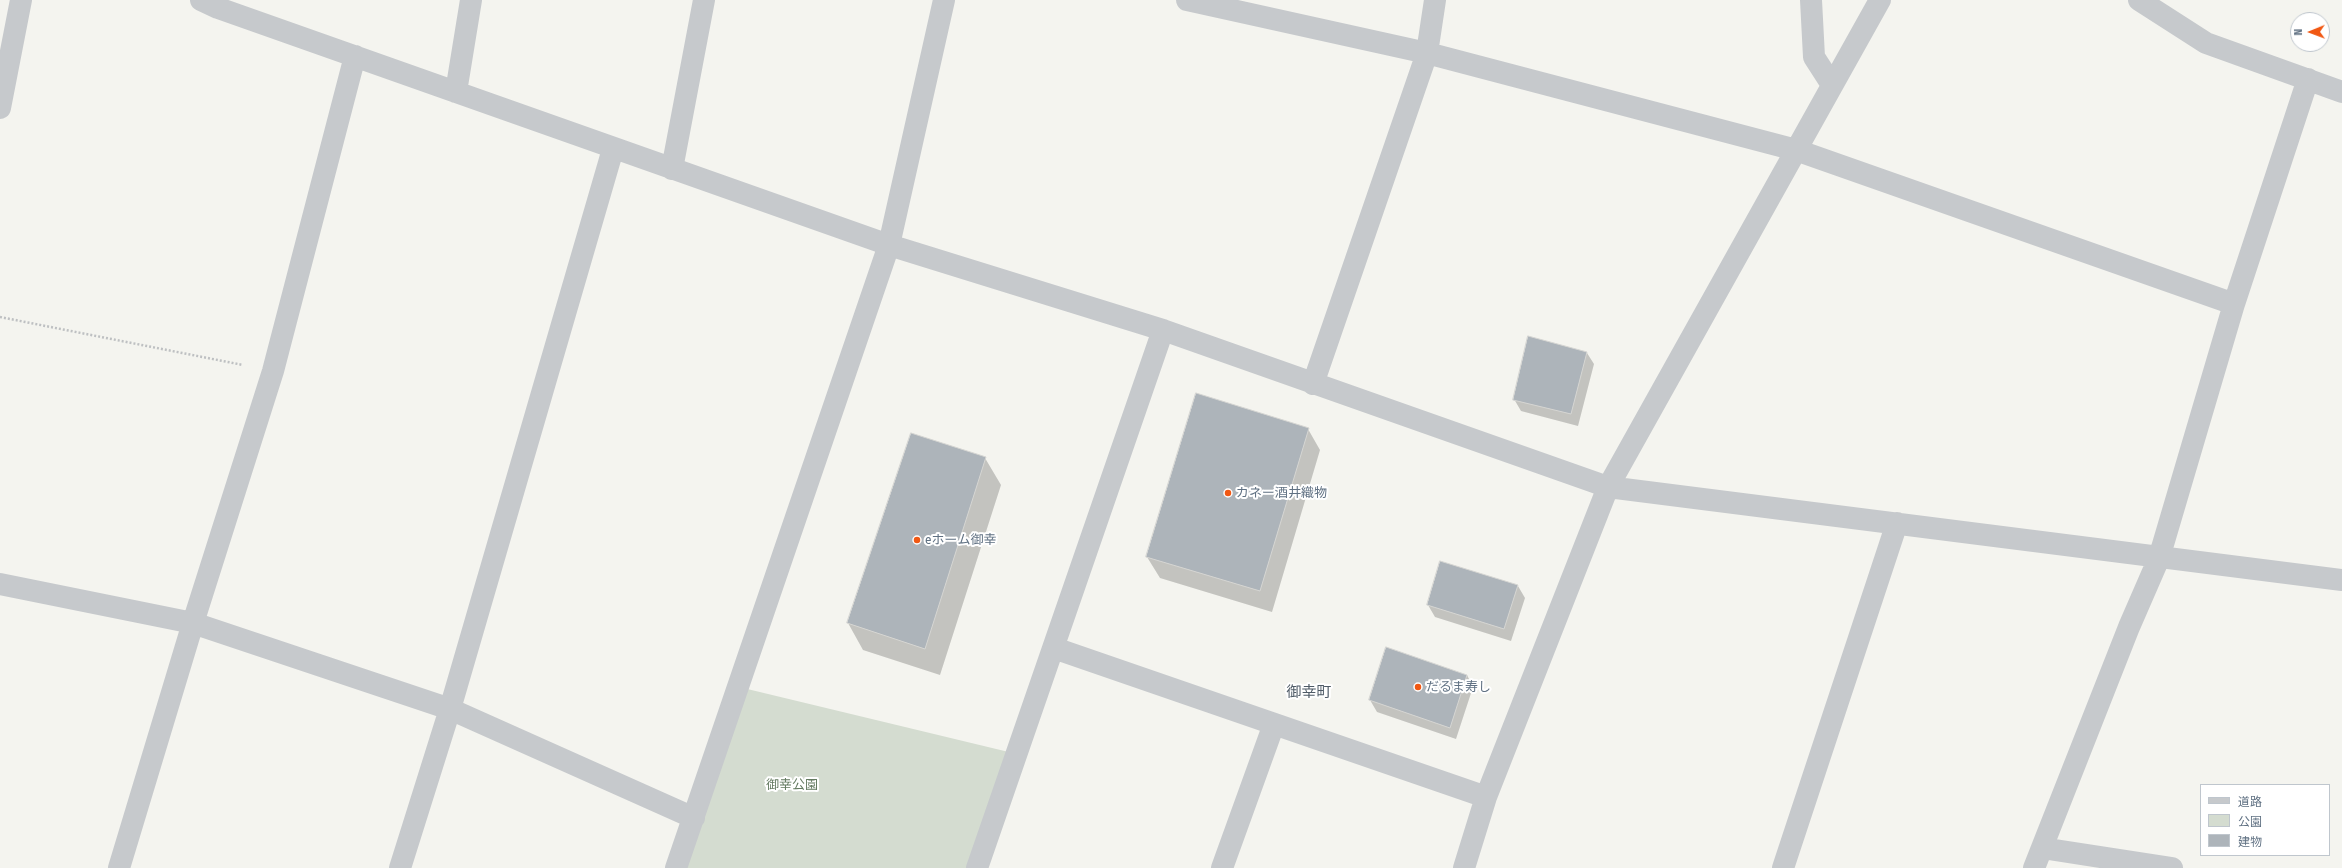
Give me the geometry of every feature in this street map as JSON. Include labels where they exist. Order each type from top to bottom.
[{"type":"street","points":[[0,108],[21,0]]},
{"type":"street","points":[[456,92],[471,0]]},
{"type":"street","points":[[672,169],[704,0]]},
{"type":"street","points":[[676,868],[889,246],[944,0]]},
{"type":"street","points":[[1187,0],[1427,53],[1796,150],[2234,304]]},
{"type":"street","points":[[1313,384],[1427,53],[1435,0]]},
{"type":"street","points":[[1811,0],[1814,57],[1832,85]]},
{"type":"street","points":[[1464,868],[1486,797],[1608,487],[1880,0]]},
{"type":"street","points":[[2138,0],[2206,43],[2342,92]]},
{"type":"street","points":[[213,3],[613,149],[889,246],[1163,330],[1608,487],[2342,580]]},
{"type":"street","points":[[119,868],[193,623],[273,371],[355,56]]},
{"type":"street","points":[[2172,868],[2038,858],[2129,627],[2159,558],[2234,304],[2308,79]]},
{"type":"street","points":[[400,868],[450,709],[613,149]]},
{"type":"street","points":[[976,868],[1054,648],[1163,330]]},
{"type":"street","points":[[1784,868],[1897,523]]},
{"type":"street","points":[[0,584],[193,623],[450,709],[694,818]]},
{"type":"street","points":[[1054,648],[1486,797]]},
{"type":"street","points":[[1222,868],[1274,724]]},
{"type":"path","points":[[0,317],[273,371]]},
{"type":"green space","name":"御幸公園","points":[[739,687],[1017,754],[977,868],[676,868]]},
{"type":"building","points":[[1528,336],[1587,352],[1571,414],[1513,400]]},
{"type":"building","name":"カネー酒井織物","points":[[1196,393],[1309,428],[1260,591],[1146,557]]},
{"type":"building","name":"eホーム御幸","points":[[911,433],[986,457],[925,649],[847,623]]},
{"type":"building","points":[[1440,561],[1518,585],[1504,629],[1427,605]]},
{"type":"building","name":"だるま寿し","points":[[1386,647],[1467,675],[1450,728],[1369,700]]},
{"type":"place","name":"カネー酒井織物","points":[[1228,493]]},
{"type":"place","name":"eホーム御幸","points":[[917,540]]},
{"type":"place","name":"だるま寿し","points":[[1418,687]]},
{"type":"district","name":"御幸町","points":[[1309,693]]}]
